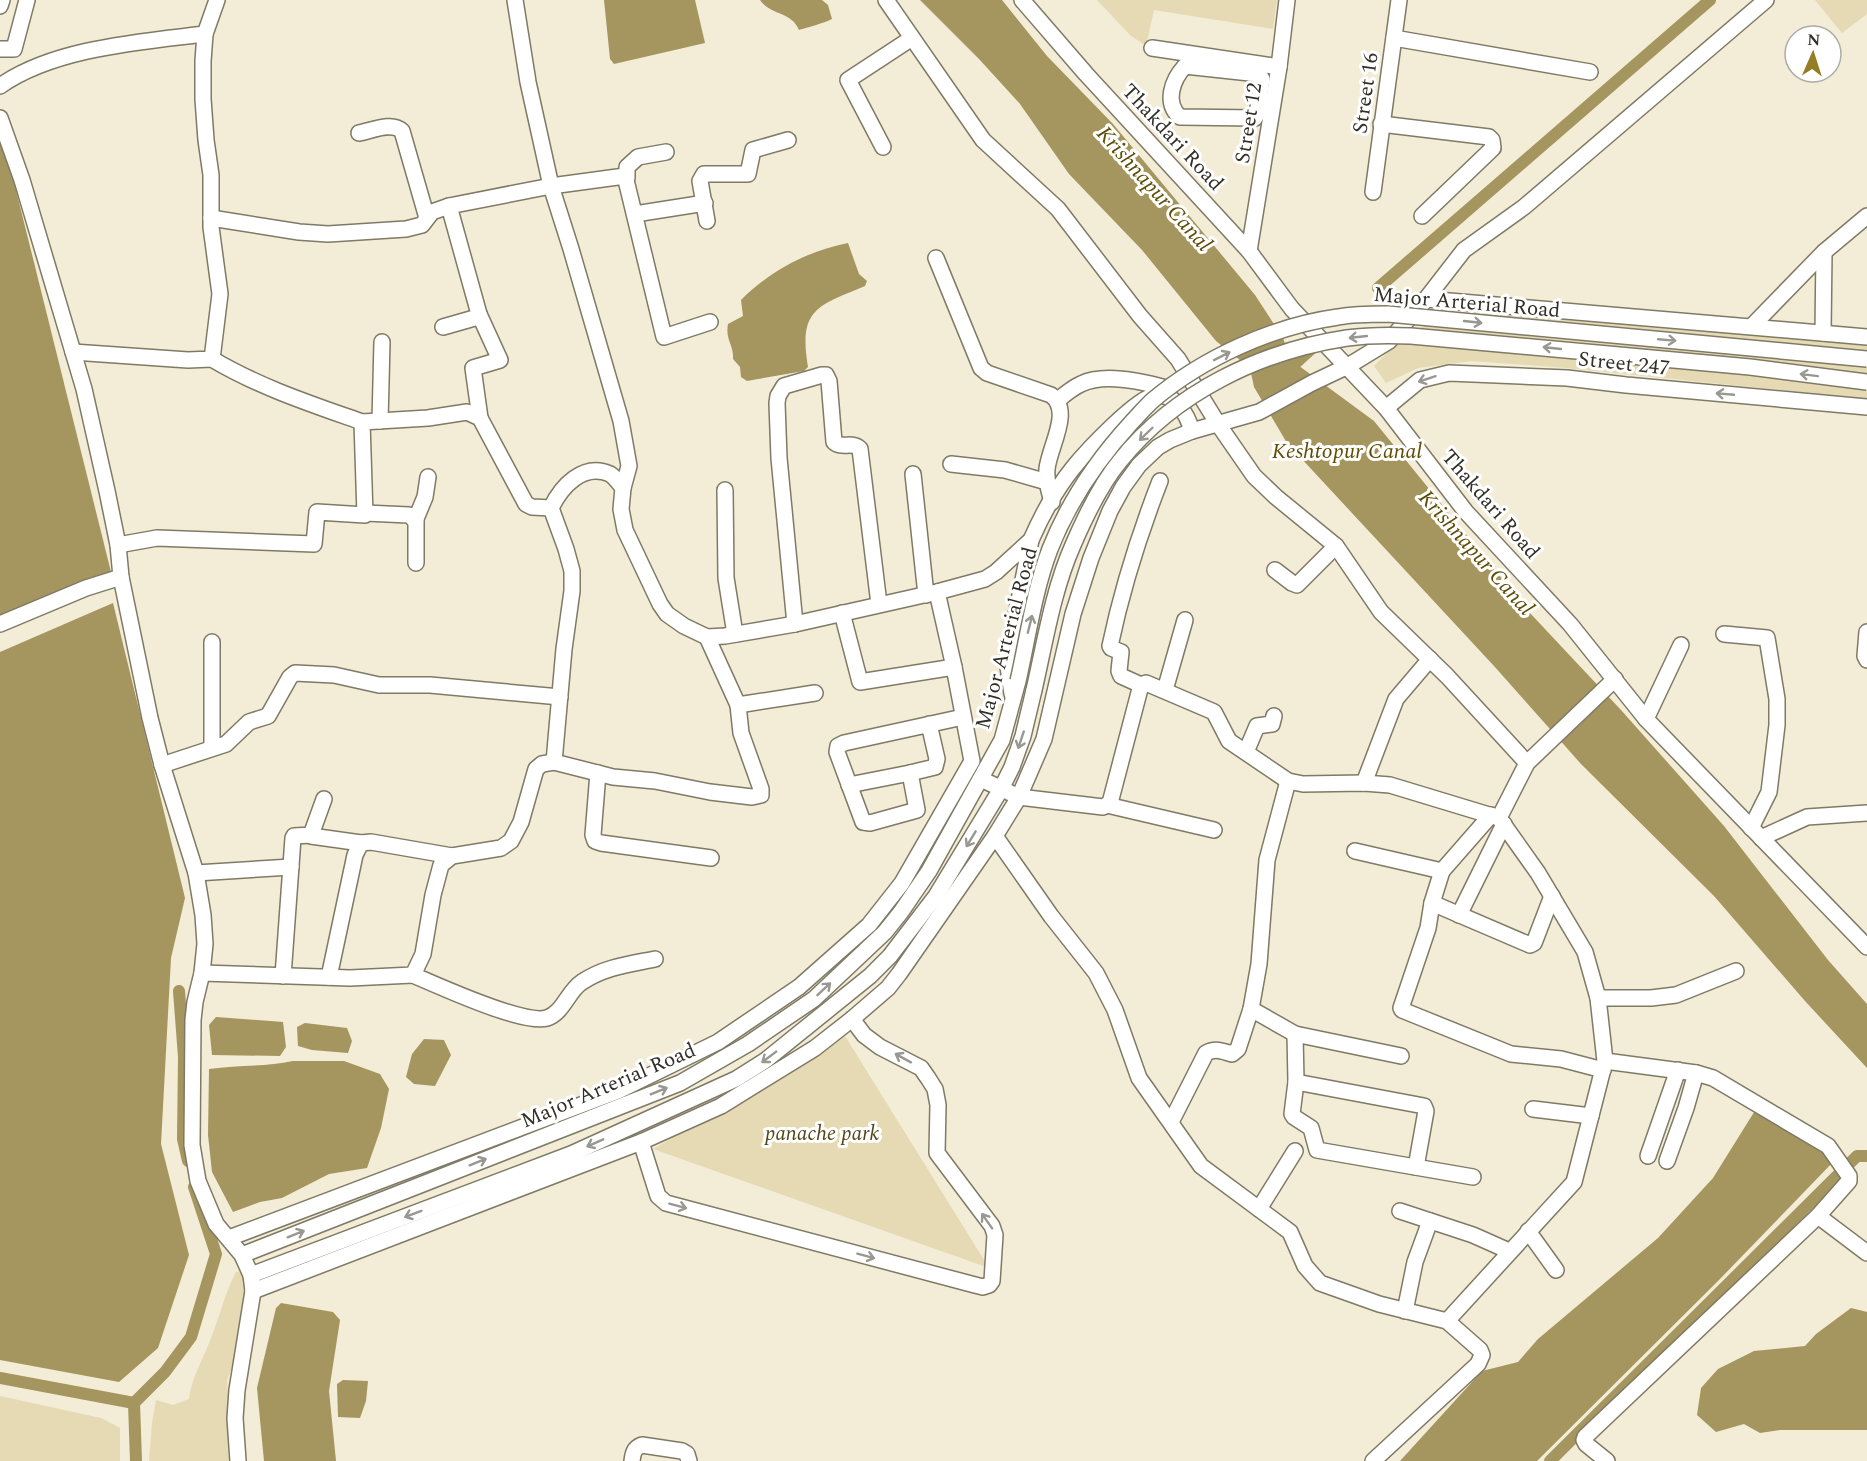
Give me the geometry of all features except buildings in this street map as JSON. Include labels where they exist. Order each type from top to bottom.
[{"type":"street","points":[[0,6],[2,0]]},
{"type":"street","points":[[0,49],[14,49],[27,0]]},
{"type":"street","points":[[515,0],[528,82],[551,186],[621,421],[629,466],[623,488],[621,509],[625,530],[667,614],[684,626],[707,637],[795,624],[985,579],[1031,540]]},
{"type":"street","points":[[886,0],[983,140],[1058,209],[1140,316],[1178,359],[1218,424],[1259,481],[1336,546],[1381,612],[1430,659],[1527,763]]},
{"type":"street","name":"Thakdari Road","points":[[1022,0],[1086,74],[1249,251],[1292,309],[1386,408],[1466,512],[1570,624],[1610,685],[1867,947]]},
{"type":"street","name":"Street 12","points":[[1249,251],[1268,84],[1279,67],[1287,0]]},
{"type":"street","name":"Street 16","points":[[1373,192],[1399,0]]},
{"type":"street","points":[[253,1292],[641,1142],[721,1106],[815,1048],[888,988],[995,836],[1019,797],[1044,739],[1073,614],[1091,558],[1110,511],[1129,480],[1158,447],[1192,431],[1259,412],[1312,382],[1348,366],[1389,341],[1426,299],[1464,250],[1524,207],[1766,0]]},
{"type":"street","points":[[212,358],[220,294],[211,218],[211,175],[206,140],[203,61],[205,34],[213,1]]},
{"type":"street","points":[[0,86],[25,70],[60,58],[152,40],[205,34]]},
{"type":"street","points":[[883,147],[848,80],[912,38]]},
{"type":"street","points":[[1394,38],[1590,72]]},
{"type":"street","points":[[1152,48],[1279,67]]},
{"type":"street","points":[[1265,108],[1250,119],[1180,117],[1172,108],[1171,89],[1185,66],[1259,74],[1268,84]]},
{"type":"street","points":[[0,118],[20,171],[92,423],[118,544],[121,577],[162,765],[196,873],[205,944],[193,1020],[192,1145],[202,1194],[216,1224],[242,1255],[250,1275],[253,1292],[237,1390],[235,1418],[237,1461]]},
{"type":"street","points":[[1381,124],[1489,137],[1492,140],[1493,148],[1422,216]]},
{"type":"street","points":[[359,134],[392,126],[402,131],[428,218]]},
{"type":"street","points":[[707,220],[700,181],[704,174],[748,174],[753,150],[788,140]]},
{"type":"street","points":[[666,152],[638,156],[627,167],[627,178],[664,338],[710,322]]},
{"type":"street","points":[[211,218],[299,232],[328,234],[406,229],[422,225],[432,212],[449,206],[551,186],[622,176],[627,178]]},
{"type":"street","points":[[635,214],[705,203]]},
{"type":"street","points":[[449,206],[479,314],[500,360],[473,368],[480,418],[526,504],[532,507],[551,508]]},
{"type":"street","points":[[1752,326],[1824,252],[1867,216]]},
{"type":"street","points":[[1822,333],[1824,252]]},
{"type":"street","points":[[936,258],[981,368],[987,373],[1051,395],[1058,400],[1061,414],[1048,463],[1047,482],[1052,502]]},
{"type":"street","points":[[1426,299],[1867,337]]},
{"type":"street","points":[[443,327],[478,317],[479,314]]},
{"type":"street","name":"Major Arterial Road","points":[[242,1255],[680,1083],[748,1044],[814,999],[885,932],[901,912],[929,871],[985,773],[1002,740],[1013,703],[1042,572],[1051,547],[1090,473],[1118,437],[1152,401],[1213,361],[1263,337],[1316,321],[1365,314],[1388,314],[1867,359]]},
{"type":"street","name":"Major Arterial Road","points":[[250,1275],[571,1154],[736,1079],[766,1060],[870,976],[890,956],[936,896],[1001,789],[1023,736],[1047,631],[1072,546],[1103,487],[1119,462],[1146,433],[1185,400],[1233,372],[1317,344],[1374,335],[1411,336],[1750,367],[1867,382]]},
{"type":"street","points":[[380,421],[382,342]]},
{"type":"street","points":[[73,352],[188,360],[212,358],[230,369],[297,400],[362,422],[467,412],[480,418]]},
{"type":"street","name":"Street 247","points":[[1386,408],[1420,380],[1449,373],[1567,378],[1867,407]]},
{"type":"street","points":[[795,624],[779,458],[778,396],[784,386],[822,375],[826,375],[830,381],[834,442],[838,445],[856,445],[860,449],[879,604]]},
{"type":"street","points":[[1058,400],[1083,382],[1099,380],[1140,380],[1169,389]]},
{"type":"street","points":[[1013,703],[1007,660],[1031,540],[1039,521],[1072,468],[1130,410],[1149,397],[1166,396],[1176,403],[1188,418],[1192,431]]},
{"type":"street","points":[[362,422],[365,513]]},
{"type":"street","points":[[951,464],[1005,470],[1047,482]]},
{"type":"street","points":[[554,762],[571,602],[572,571],[551,508],[567,483],[579,475],[598,471],[612,475],[623,488]]},
{"type":"street","points":[[913,474],[931,593],[954,667],[972,761],[1001,789],[1019,797],[1107,806],[1214,830]]},
{"type":"street","points":[[416,563],[415,521],[425,497],[428,477]]},
{"type":"street","points":[[1160,481],[1123,590],[1110,646],[1121,652],[1119,671],[1121,676],[1141,685],[1146,683],[1165,690],[1214,712],[1229,741],[1288,781],[1303,784],[1390,785],[1498,819],[1552,896],[1585,952],[1598,998],[1604,1065],[1574,1182],[1447,1321]]},
{"type":"street","points":[[725,490],[726,579],[735,634]]},
{"type":"street","points":[[118,544],[157,538],[311,545],[315,540],[317,512],[409,515],[415,521]]},
{"type":"street","points":[[1275,570],[1297,585],[1336,546]]},
{"type":"street","points":[[0,624],[86,588],[121,577]]},
{"type":"street","points":[[842,613],[860,682],[954,667]]},
{"type":"street","points":[[1165,690],[1185,620]]},
{"type":"street","points":[[1867,632],[1865,656],[1867,660]]},
{"type":"street","points":[[1724,634],[1767,638],[1777,699],[1777,725],[1771,781],[1756,833]]},
{"type":"street","points":[[283,976],[294,836],[371,842],[453,856],[501,849],[511,841],[521,822],[536,769],[542,764],[554,762],[613,777],[655,781],[710,792],[761,795],[761,789],[741,733],[738,705],[707,637]]},
{"type":"street","points":[[212,642],[212,747]]},
{"type":"street","points":[[1646,720],[1681,645]]},
{"type":"street","points":[[1364,783],[1396,699],[1430,659]]},
{"type":"street","points":[[162,765],[229,742],[249,722],[268,716],[290,676],[296,673],[334,675],[378,685],[429,685],[560,697]]},
{"type":"street","points":[[1107,806],[1110,802],[1141,685]]},
{"type":"street","points":[[1459,915],[1498,819],[1527,763],[1610,685]]},
{"type":"street","points":[[738,705],[815,693]]},
{"type":"street","points":[[1246,752],[1257,726],[1272,724],[1274,716]]},
{"type":"street","points":[[910,773],[917,810],[870,823],[863,822],[837,752],[838,746],[963,717]]},
{"type":"street","points":[[849,785],[935,767],[937,759],[929,724]]},
{"type":"street","points":[[229,1238],[618,1091],[718,1042],[799,987],[869,925],[902,883],[972,761]]},
{"type":"street","points":[[598,773],[593,835],[596,841],[711,858]]},
{"type":"street","points":[[1171,1122],[1206,1053],[1216,1050],[1232,1054],[1238,1049],[1251,1009],[1259,964],[1267,861],[1288,781]]},
{"type":"street","points":[[311,836],[324,799]]},
{"type":"street","points":[[1756,833],[1807,817],[1867,813]]},
{"type":"street","points":[[1498,819],[1442,871],[1432,903],[1428,928],[1402,1010],[1511,1054],[1604,1065],[1678,1070],[1713,1078],[1828,1146],[1849,1176],[1848,1185],[1818,1216],[1586,1437],[1584,1440],[1586,1444],[1607,1461]]},
{"type":"street","points":[[995,836],[1051,916],[1096,973],[1115,1010],[1139,1078],[1201,1166],[1290,1232],[1305,1266],[1320,1282],[1378,1304],[1447,1321],[1479,1350],[1481,1359],[1478,1364],[1373,1461]]},
{"type":"street","points":[[329,977],[355,855],[361,843]]},
{"type":"street","points":[[1355,851],[1442,871]]},
{"type":"street","points":[[413,975],[423,954],[432,895],[441,865],[453,856]]},
{"type":"street","points":[[196,873],[291,867]]},
{"type":"street","points":[[1432,903],[1532,945],[1552,896]]},
{"type":"street","points":[[202,973],[350,978],[413,975],[514,1014],[546,1018],[554,1015],[582,982],[611,968],[655,959]]},
{"type":"street","points":[[1598,998],[1651,998],[1676,995],[1736,971]]},
{"type":"street","points":[[1251,1009],[1295,1034],[1401,1056]]},
{"type":"street","points":[[641,1142],[658,1196],[666,1203],[975,1285],[983,1287],[989,1285],[992,1281],[995,1235],[992,1226],[937,1153],[938,1105],[935,1089],[921,1068],[879,1047],[864,1035],[852,1018]]},
{"type":"street","points":[[1295,1034],[1296,1082],[1292,1114],[1294,1118],[1311,1128],[1317,1150],[1473,1177]]},
{"type":"street","points":[[1648,1156],[1678,1070]]},
{"type":"street","points":[[1667,1161],[1696,1073]]},
{"type":"street","points":[[1296,1082],[1424,1106],[1426,1111],[1416,1167]]},
{"type":"street","points":[[1533,1109],[1591,1116]]},
{"type":"street","points":[[1259,1209],[1294,1151]]},
{"type":"street","points":[[1400,1211],[1473,1235],[1509,1251]]},
{"type":"street","points":[[1818,1216],[1867,1253]]},
{"type":"street","points":[[1405,1311],[1412,1275],[1430,1221]]},
{"type":"street","points":[[1527,1231],[1556,1270]]},
{"type":"street","points":[[632,1461],[633,1452],[642,1445],[682,1451],[687,1454],[689,1461]]},
{"type":"green space","points":[[1097,0],[1277,0],[1273,29],[1154,10],[1146,46],[1130,35]]},
{"type":"green space","points":[[1815,0],[1867,0],[1867,14],[1843,32],[1843,24],[1835,24]]},
{"type":"green space","points":[[1456,312],[1733,331],[1867,345],[1867,399],[1566,368],[1472,361],[1418,368],[1386,383],[1374,366],[1401,341],[1422,327]]},
{"type":"green space","name":"panache park","points":[[845,1036],[989,1268],[653,1149]]},
{"type":"green space","points":[[243,1271],[247,1302],[238,1352],[227,1380],[232,1461],[149,1461],[156,1400],[173,1405],[189,1399],[195,1376],[232,1280],[236,1272]]},
{"type":"green space","points":[[0,1396],[101,1418],[120,1428],[120,1461],[0,1461]]},
{"type":"water","points":[[604,0],[695,0],[705,43],[614,64],[610,59]]},
{"type":"water","points":[[760,0],[822,0],[828,5],[832,19],[799,30],[786,16],[770,9]]},
{"type":"water","name":"Keshtopur Canal","points":[[920,0],[1002,0],[1047,56],[1113,124],[1255,295],[1283,338],[1291,360],[1374,421],[1529,612],[1621,710],[1724,826],[1828,960],[1867,1004],[1867,1068],[1714,896],[1581,764],[1494,666],[1287,443],[1254,387],[1250,368],[1216,341],[1142,250],[1069,174],[1020,104]]},
{"type":"water","points":[[0,137],[4,142],[111,572],[0,620]]},
{"type":"water","points":[[848,243],[859,274],[867,281],[865,286],[835,299],[815,312],[806,332],[808,367],[804,371],[747,381],[741,377],[740,367],[733,359],[727,330],[728,324],[743,316],[741,300],[764,280],[790,264],[818,251]]},
{"type":"water","points":[[113,603],[185,898],[171,958],[161,1144],[189,1255],[158,1348],[119,1382],[0,1360],[0,652]]},
{"type":"water","points":[[216,1017],[283,1022],[286,1047],[280,1056],[212,1055],[209,1025]]},
{"type":"water","points":[[305,1023],[347,1028],[352,1041],[348,1053],[312,1050],[298,1046],[297,1027]]},
{"type":"water","points":[[424,1039],[444,1040],[451,1055],[435,1086],[414,1084],[406,1077],[412,1054]]},
{"type":"water","points":[[293,1061],[344,1061],[380,1074],[389,1089],[381,1128],[367,1168],[329,1174],[282,1198],[260,1202],[233,1212],[212,1172],[208,1135],[209,1069]]},
{"type":"water","points":[[1756,1109],[1827,1148],[1835,1160],[1719,1280],[1537,1461],[1400,1461],[1482,1371],[1518,1362],[1538,1339],[1658,1238],[1713,1178]]},
{"type":"water","points":[[281,1303],[333,1312],[340,1320],[329,1391],[336,1461],[264,1461],[257,1388],[276,1308]]},
{"type":"water","points":[[1851,1308],[1867,1312],[1867,1430],[1780,1430],[1760,1433],[1744,1424],[1716,1432],[1697,1415],[1701,1388],[1718,1369],[1754,1351],[1805,1346],[1816,1334]]},
{"type":"water","points":[[343,1380],[368,1381],[366,1401],[360,1418],[338,1417],[337,1384]]},
{"type":"waterway","points":[[1378,288],[1710,0]]},
{"type":"waterway","points":[[1288,370],[1312,348]]},
{"type":"waterway","points":[[179,991],[184,1057],[183,1139],[188,1161]]},
{"type":"waterway","points":[[1550,1461],[1857,1156],[1867,1156]]},
{"type":"waterway","points":[[134,1403],[165,1372],[191,1337],[216,1254],[194,1187]]},
{"type":"waterway","points":[[0,1378],[134,1403],[136,1461]]},
{"type":"water label","name":"Krishnapur Canal","points":[[1155,188]]},
{"type":"water label","name":"Krishnapur Canal","points":[[1477,552]]}]
